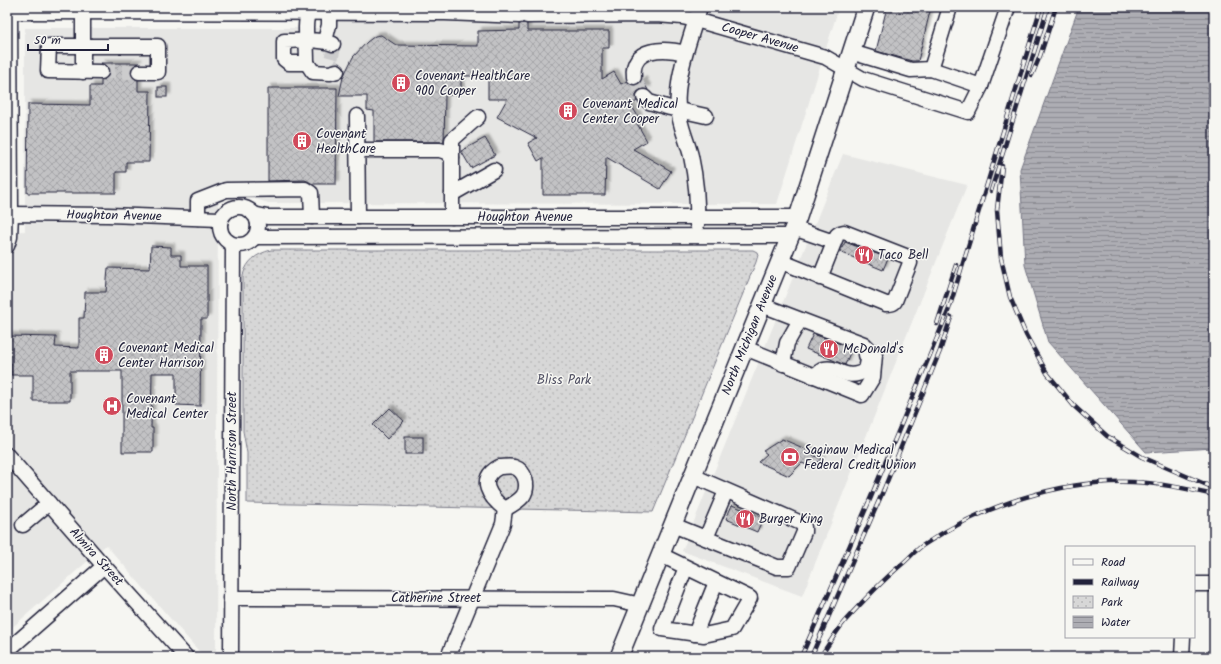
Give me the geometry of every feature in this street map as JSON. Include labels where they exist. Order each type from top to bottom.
[{"type":"main road","name":"North Michigan Avenue","points":[[619,657],[794,227],[866,7]]},
{"type":"street","points":[[931,69],[950,7]]},
{"type":"street","points":[[849,60],[863,78],[968,112],[982,86],[1008,7]]},
{"type":"street","name":"Cooper Avenue","points":[[9,11],[83,12],[159,9],[308,10],[329,12],[445,13],[523,16],[543,11],[682,17],[698,13],[825,57],[849,60]]},
{"type":"street","points":[[308,10],[306,25],[307,63],[313,72],[330,73],[337,71]]},
{"type":"street","points":[[7,246],[10,237],[9,11]]},
{"type":"street","points":[[83,12],[83,72]]},
{"type":"street","points":[[307,63],[289,63],[284,59],[284,41],[329,42],[329,12]]},
{"type":"street","points":[[697,236],[697,191],[695,177],[678,109],[680,82],[685,53],[698,13]]},
{"type":"street","points":[[101,72],[48,71],[49,46],[158,46],[158,72],[138,72]]},
{"type":"street","points":[[634,77],[633,71],[635,64],[646,52],[657,50],[674,50],[685,53]]},
{"type":"street","points":[[849,60],[911,70],[931,69],[982,86]]},
{"type":"street","points":[[644,97],[649,102],[706,116]]},
{"type":"street","points":[[357,116],[358,217]]},
{"type":"street","points":[[452,217],[452,140],[478,117]]},
{"type":"street","points":[[357,150],[440,150],[446,152],[452,158]]},
{"type":"street","points":[[452,194],[494,170]]},
{"type":"street","points":[[198,218],[198,201],[226,190],[305,189],[311,193],[312,217]]},
{"type":"street","points":[[239,207],[247,209],[253,214],[257,221],[258,229],[255,237],[243,245],[233,245],[223,238],[220,228],[220,219],[226,212],[232,208],[239,207]]},
{"type":"street","name":"Houghton Avenue","points":[[9,214],[220,219]]},
{"type":"street","name":"Houghton Avenue","points":[[253,214],[267,217],[697,217],[794,227]]},
{"type":"street","points":[[794,227],[834,242]]},
{"type":"street","name":"Houghton Avenue","points":[[255,237],[697,236],[794,227]]},
{"type":"street","points":[[780,261],[820,278],[886,304],[891,304],[895,301],[910,263],[908,257],[844,232],[837,235],[820,278]]},
{"type":"street","name":"North Harrison Street","points":[[229,656],[232,503],[233,245]]},
{"type":"street","points":[[745,348],[862,395],[873,377],[875,355],[864,344],[762,305]]},
{"type":"street","points":[[783,364],[787,344],[802,320]]},
{"type":"street","points":[[802,320],[804,326],[860,349],[866,354],[868,360],[866,370],[859,374],[851,376],[829,369],[824,369],[813,376]]},
{"type":"street","name":"Almira Street","points":[[7,455],[186,657]]},
{"type":"street","points":[[673,525],[777,567],[789,568],[804,532],[804,527],[801,523],[693,476]]},
{"type":"street","points":[[706,538],[731,492]]},
{"type":"street","points":[[23,525],[49,503]]},
{"type":"street","points":[[448,657],[503,524],[505,508]]},
{"type":"street","points":[[661,555],[686,567],[716,582],[750,598],[732,629],[704,635],[662,630],[686,567]]},
{"type":"street","points":[[7,651],[104,566]]},
{"type":"street","points":[[695,634],[716,582]]},
{"type":"street","points":[[1195,584],[1214,584]]},
{"type":"street","name":"Catherine Street","points":[[230,598],[614,599],[641,605]]},
{"type":"street","points":[[1182,657],[1183,638]]},
{"type":"shaded area","name":"Covenant Medical Center","points":[[322,7],[839,7],[777,204],[268,203],[243,195],[234,195],[218,201],[216,656],[204,657],[106,545],[7,632],[7,232],[25,231],[25,28],[321,28]]},
{"type":"shaded area","points":[[843,154],[967,185],[802,596],[682,551]]},
{"type":"green space","name":"Bliss Park","points":[[271,250],[753,250],[757,252],[758,255],[653,512],[247,503],[247,453],[243,431],[243,275],[247,266],[253,259]]},
{"type":"water","points":[[1079,7],[1214,7],[1214,448],[1146,452],[1048,342],[1025,265],[1020,169]]},
{"type":"building","points":[[887,7],[931,7],[918,61],[912,61],[876,51]]},
{"type":"building","points":[[519,24],[527,24],[527,31],[609,31],[609,48],[602,48],[602,79],[614,72],[621,84],[627,81],[630,84],[638,85],[642,79],[648,90],[642,89],[638,91],[636,95],[637,101],[631,105],[639,118],[635,120],[647,141],[633,149],[671,171],[660,189],[606,157],[605,195],[543,195],[543,158],[538,161],[528,143],[537,138],[497,117],[507,99],[488,99],[488,76],[461,76],[461,95],[445,95],[444,142],[374,142],[374,111],[367,110],[367,96],[339,96],[343,77],[353,57],[375,36],[381,35],[396,45],[478,46],[478,31],[519,30]]},
{"type":"building","points":[[101,63],[139,63],[132,67],[131,72],[132,77],[138,80],[138,91],[150,91],[149,162],[126,162],[126,172],[116,172],[116,193],[27,193],[28,104],[90,105],[90,86],[101,86],[101,80],[105,79],[109,73],[108,68]]},
{"type":"building","points":[[158,87],[167,87],[167,97],[158,97]]},
{"type":"building","name":"Covenant HealthCare","points":[[268,88],[337,88],[336,184],[313,184],[305,180],[268,181]]},
{"type":"building","points":[[485,138],[495,155],[471,168],[461,151]]},
{"type":"building","name":"Taco Bell","points":[[845,242],[888,258],[883,270],[840,252]]},
{"type":"building","name":"Covenant Medical Center Harrison","points":[[151,246],[171,247],[171,255],[181,255],[181,266],[207,266],[207,319],[201,319],[200,406],[176,405],[176,373],[152,373],[151,428],[153,428],[153,452],[122,452],[122,371],[70,371],[70,401],[33,401],[33,375],[11,375],[11,363],[7,363],[7,336],[56,337],[55,347],[79,348],[79,318],[84,318],[85,292],[106,292],[108,268],[150,269]]},
{"type":"building","name":"McDonald's","points":[[813,334],[852,348],[845,365],[806,349]]},
{"type":"building","points":[[390,408],[404,421],[387,439],[373,425]]},
{"type":"building","points":[[405,437],[423,437],[423,454],[405,454]]},
{"type":"building","name":"Saginaw Medical Federal Credit Union","points":[[782,439],[815,453],[813,455],[822,459],[812,467],[802,463],[789,476],[758,462],[767,454],[763,451]]},
{"type":"building","name":"Burger King","points":[[732,505],[763,518],[757,532],[726,519]]},
{"type":"tunnel","points":[[333,44],[333,52],[330,63],[337,71]]},
{"type":"tunnel","points":[[101,72],[139,72]]},
{"type":"tunnel","points":[[634,77],[644,97]]},
{"type":"railway","points":[[801,657],[871,497],[949,309],[1041,7]]},
{"type":"railway","points":[[991,191],[1048,7]]},
{"type":"railway","points":[[1032,75],[1040,56],[1056,7]]},
{"type":"railway","points":[[1002,166],[997,210],[1001,258],[1010,297],[1026,335],[1047,373],[1074,406],[1107,436],[1142,457],[1214,488]]},
{"type":"railway","points":[[937,324],[956,265]]},
{"type":"railway","points":[[811,657],[884,489],[940,351],[951,317]]},
{"type":"railway","points":[[820,657],[844,622],[879,585],[917,550],[945,532],[996,507],[1051,490],[1106,482],[1154,484],[1214,495]]},
{"type":"place","name":"Covenant HealthCare 900 Cooper","points":[[401,83]]},
{"type":"place","name":"Covenant Medical Center Cooper","points":[[568,111]]},
{"type":"place","name":"Covenant HealthCare","points":[[302,141]]},
{"type":"place","name":"Taco Bell","points":[[864,255]]},
{"type":"place","name":"McDonald's","points":[[829,349]]},
{"type":"place","name":"Covenant Medical Center Harrison","points":[[104,355]]},
{"type":"place","name":"Covenant Medical Center","points":[[112,406]]},
{"type":"place","name":"Saginaw Medical Federal Credit Union","points":[[790,457]]},
{"type":"place","name":"Burger King","points":[[745,519]]}]
